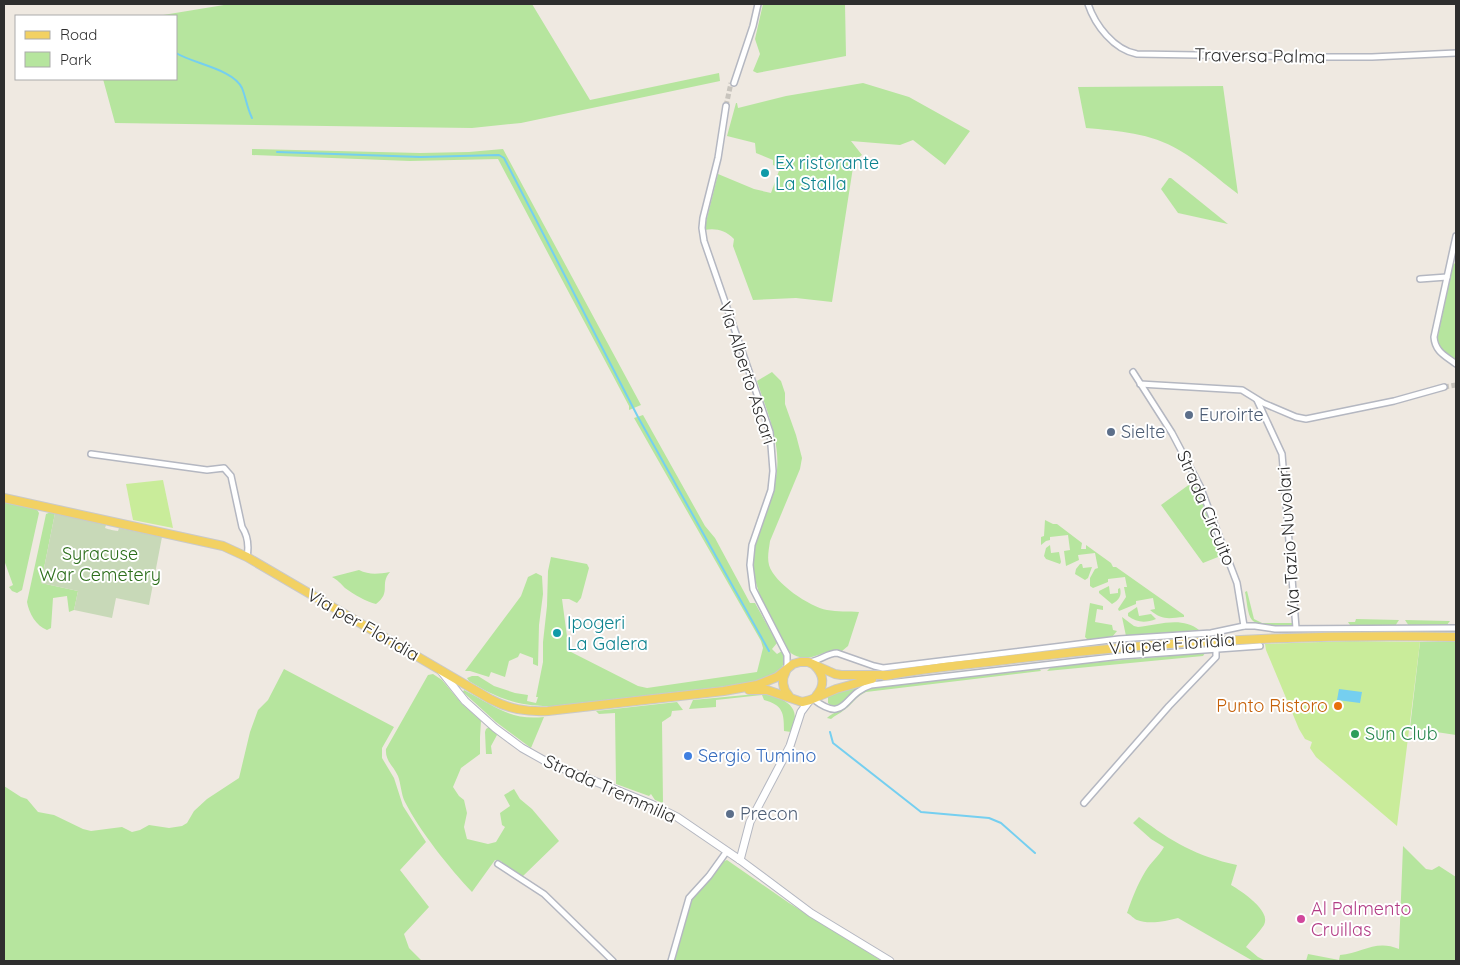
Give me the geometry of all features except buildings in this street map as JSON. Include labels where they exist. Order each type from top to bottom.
[{"type":"main road","name":"Via per Floridia","points":[[4,498],[212,542],[246,556],[499,704],[510,708],[526,712],[548,711],[724,691]]},
{"type":"main road","name":"Via per Floridia","points":[[890,675],[1049,655],[1175,644],[1303,637],[1456,637]]},
{"type":"main road","points":[[724,691],[757,685],[770,680],[793,664],[807,663],[822,672],[848,676],[890,675]]},
{"type":"main road","name":"Strada Tremmilia","points":[[440,670],[465,701],[495,728],[522,748],[547,762],[651,804],[677,817],[740,860],[811,913],[890,961]]},
{"type":"main road","points":[[786,670],[783,684],[785,691],[797,706],[799,720]]},
{"type":"main road","points":[[740,860],[750,822],[790,746],[801,712],[822,687],[822,672]]},
{"type":"main road","points":[[724,691],[766,690],[802,702],[846,685],[890,675]]},
{"type":"street","points":[[733,83],[739,56],[750,36],[758,4]]},
{"type":"street","name":"Traversa Palma","points":[[1088,4],[1098,24],[1110,39],[1122,49],[1137,54],[1346,57],[1456,53]]},
{"type":"street","name":"Via Alberto Ascari","points":[[727,105],[703,218],[703,234],[770,432],[773,455],[772,481],[752,545],[750,565],[753,589],[787,655]]},
{"type":"street","points":[[1456,236],[1434,342],[1438,350],[1456,364]]},
{"type":"street","points":[[1420,279],[1447,277]]},
{"type":"street","name":"Strada Circuito","points":[[1133,372],[1194,472],[1237,583],[1244,626]]},
{"type":"street","points":[[1140,384],[1242,390],[1256,399],[1296,418],[1306,419],[1444,387]]},
{"type":"street","name":"Via Tazio Nuvolari","points":[[1256,399],[1282,454],[1296,628]]},
{"type":"street","points":[[91,454],[207,470],[224,468],[231,476],[242,527],[249,548],[246,556]]},
{"type":"street","points":[[787,655],[792,659],[807,663],[837,653],[883,668],[1119,639],[1211,632],[1244,626],[1275,629],[1456,628]]},
{"type":"street","points":[[813,699],[824,708],[835,710],[840,708],[861,688],[871,686],[1068,661],[1260,646]]},
{"type":"street","points":[[1084,803],[1169,706],[1216,657],[1216,649]]},
{"type":"street","points":[[786,670],[787,655]]},
{"type":"street","points":[[822,672],[824,658],[827,655]]},
{"type":"street","points":[[671,961],[688,898],[709,876],[727,851]]},
{"type":"street","points":[[498,864],[544,894],[614,961]]},
{"type":"green space","points":[[230,4],[532,4],[590,100],[719,73],[720,81],[521,123],[472,128],[115,123],[103,80],[178,80],[178,15],[163,15]]},
{"type":"green space","points":[[763,4],[845,4],[846,56],[757,73],[753,71],[760,54],[755,39]]},
{"type":"green space","points":[[863,83],[909,97],[970,131],[945,165],[913,140],[900,145],[851,141],[862,155],[854,161],[832,302],[796,298],[753,300],[733,246],[734,239],[720,230],[704,230],[718,174],[754,189],[771,193],[780,168],[773,165],[773,160],[756,153],[755,143],[727,136],[736,103],[738,108],[786,96]]},
{"type":"green space","points":[[1223,86],[1238,194],[1194,160],[1168,144],[1146,136],[1086,128],[1078,87]]},
{"type":"green space","points":[[252,149],[420,153],[503,149],[641,405],[629,410],[629,406],[498,159],[410,161],[252,155]]},
{"type":"green space","points":[[1169,178],[1228,224],[1178,213],[1161,189]]},
{"type":"green space","points":[[1453,262],[1456,265],[1456,360],[1443,351],[1437,341]]},
{"type":"green space","points":[[772,372],[781,381],[785,393],[785,404],[802,458],[800,469],[770,541],[769,565],[772,572],[785,586],[811,604],[827,610],[859,612],[848,646],[842,651],[829,651],[807,658],[794,655],[785,646],[760,596],[754,574],[754,552],[774,488],[777,470],[776,447],[772,425],[757,381]]},
{"type":"green space","points":[[643,415],[705,526],[715,538],[750,603],[755,603],[777,643],[772,649],[777,654],[782,651],[784,663],[781,668],[773,675],[755,683],[554,706],[530,705],[510,701],[490,693],[469,681],[467,678],[478,676],[494,686],[528,695],[527,701],[536,703],[543,662],[548,571],[551,557],[587,564],[589,568],[581,598],[577,603],[569,599],[562,599],[568,644],[571,652],[638,686],[647,688],[757,672],[763,648],[761,641],[634,418]]},
{"type":"green space","points":[[1188,479],[1192,480],[1197,490],[1223,555],[1203,563],[1161,505],[1190,484]]},
{"type":"green space","points":[[163,480],[173,528],[133,520],[126,484]]},
{"type":"green space","points":[[4,502],[36,508],[39,513],[22,590],[17,593],[9,587],[13,585],[4,560]]},
{"type":"green space","points":[[55,513],[41,583],[78,591],[74,610],[69,612],[67,596],[53,598],[51,628],[47,630],[34,619],[27,602],[46,514]]},
{"type":"green space","name":"Syracuse War Cemetery","points":[[55,513],[106,525],[105,528],[111,530],[118,531],[119,528],[162,537],[149,605],[116,598],[112,618],[74,610],[78,591],[41,583]]},
{"type":"green space","points":[[1045,520],[1057,524],[1082,543],[1081,549],[1086,549],[1086,545],[1111,563],[1113,567],[1116,567],[1184,615],[1184,617],[1166,618],[1155,614],[1150,610],[1155,609],[1153,598],[1136,601],[1136,604],[1119,611],[1118,609],[1126,597],[1125,577],[1108,579],[1108,582],[1093,588],[1090,586],[1090,578],[1095,569],[1098,568],[1095,553],[1078,555],[1079,560],[1066,566],[1064,551],[1070,550],[1068,535],[1050,537],[1050,540],[1041,545],[1041,537],[1044,536]]},
{"type":"green space","points":[[1050,545],[1051,553],[1059,552],[1060,564],[1046,559],[1044,556],[1046,548]]},
{"type":"green space","points":[[1080,564],[1082,564],[1083,568],[1092,567],[1088,578],[1085,580],[1075,574]]},
{"type":"green space","points":[[359,570],[374,574],[390,572],[385,580],[385,592],[381,600],[376,604],[352,593],[332,577]]},
{"type":"green space","points":[[536,573],[542,576],[543,594],[539,625],[538,666],[533,664],[533,658],[520,653],[518,657],[509,661],[505,677],[491,672],[489,677],[465,671],[521,596],[528,577]]},
{"type":"green space","points":[[1109,586],[1110,594],[1118,593],[1120,588],[1121,591],[1119,598],[1112,604],[1099,593],[1099,591]]},
{"type":"green space","points":[[1247,591],[1254,619],[1262,623],[1293,623],[1293,625],[1271,626],[1252,620],[1248,611],[1245,592]]},
{"type":"green space","points":[[1090,603],[1103,606],[1103,610],[1097,609],[1095,622],[1112,625],[1113,630],[1117,631],[1112,637],[1088,640],[1085,637]]},
{"type":"green space","points":[[1137,607],[1139,616],[1151,614],[1156,619],[1142,622],[1128,616],[1128,613]]},
{"type":"green space","points":[[1122,617],[1138,627],[1178,622],[1185,623],[1199,630],[1126,636]]},
{"type":"green space","points":[[1356,619],[1399,620],[1395,626],[1350,625],[1348,622],[1355,622]]},
{"type":"green space","points":[[1405,620],[1450,621],[1446,626],[1409,626]]},
{"type":"green space","name":"Sun Club","points":[[1351,641],[1420,642],[1397,826],[1316,757],[1310,748],[1312,742],[1305,739],[1299,729],[1265,644]]},
{"type":"green space","points":[[1456,641],[1456,735],[1410,728],[1420,642]]},
{"type":"green space","points":[[1205,653],[1203,656],[1047,671],[1052,666]]},
{"type":"green space","points":[[1039,668],[1041,671],[866,692],[841,713],[831,719],[827,718],[841,710],[867,689]]},
{"type":"green space","points":[[284,669],[394,727],[382,748],[382,758],[394,778],[403,806],[426,842],[400,870],[429,907],[404,934],[409,948],[422,961],[4,961],[4,786],[27,799],[38,812],[54,815],[91,831],[122,827],[132,832],[149,825],[169,828],[182,826],[187,823],[194,811],[207,799],[239,778],[250,732],[258,710],[268,700]]},
{"type":"green space","points":[[433,674],[442,680],[462,704],[481,721],[480,754],[461,768],[453,787],[464,800],[467,813],[464,827],[467,839],[488,844],[496,842],[505,827],[502,825],[500,813],[510,806],[504,795],[514,789],[520,799],[532,809],[559,841],[522,877],[504,866],[501,861],[495,860],[472,892],[418,825],[405,802],[398,776],[388,760],[386,749],[428,675]]},
{"type":"green space","points":[[861,685],[840,704],[832,706],[828,703],[828,697],[832,694]]},
{"type":"green space","points":[[464,690],[502,711],[521,717],[544,717],[531,748],[496,722],[463,692]]},
{"type":"green space","points":[[766,693],[781,699],[791,706],[795,716],[791,732],[784,731],[784,719],[779,707],[764,700],[762,695],[716,700],[716,707],[689,709],[693,700]]},
{"type":"green space","points":[[677,702],[683,710],[672,711],[671,716],[662,722],[663,803],[655,800],[651,794],[649,796],[616,784],[615,713],[599,714],[596,711]]},
{"type":"green space","points":[[489,727],[497,735],[491,746],[492,754],[486,754],[485,732]]},
{"type":"green space","points":[[1139,817],[1162,834],[1185,847],[1209,857],[1237,865],[1231,885],[1260,908],[1265,920],[1262,928],[1246,947],[1266,961],[1253,961],[1178,918],[1147,922],[1136,919],[1127,913],[1142,877],[1164,847],[1151,839],[1133,823]]},
{"type":"green space","points":[[1403,846],[1426,869],[1432,870],[1439,866],[1456,877],[1456,961],[1306,961],[1308,954],[1339,960],[1340,955],[1376,946],[1391,946],[1399,949]]},
{"type":"green space","points":[[727,860],[789,903],[882,961],[674,961],[690,900],[712,877],[722,862]]},
{"type":"water","points":[[1339,689],[1362,692],[1360,703],[1337,700]]},
{"type":"waterway","points":[[178,54],[222,71],[237,81],[242,88],[252,118]]},
{"type":"waterway","points":[[277,152],[421,157],[499,155],[504,158],[638,417],[769,651]]},
{"type":"waterway","points":[[830,732],[833,743],[921,812],[989,818],[1001,823],[1035,853]]},
{"type":"tunnel","points":[[726,106],[731,83]]},
{"type":"tunnel","points":[[1444,387],[1456,385]]},
{"type":"place","name":"Ex ristorante La Stalla","points":[[765,173]]},
{"type":"place","name":"Euroirte","points":[[1189,415]]},
{"type":"place","name":"Sielte","points":[[1111,432]]},
{"type":"place","name":"Ipogeri La Galera","points":[[557,633]]},
{"type":"place","name":"Punto Ristoro","points":[[1338,706]]},
{"type":"place","name":"Sun Club","points":[[1355,734]]},
{"type":"place","name":"Sergio Tumino","points":[[688,756]]},
{"type":"place","name":"Precon","points":[[730,814]]},
{"type":"place","name":"Al Palmento Cruillas","points":[[1301,919]]}]
